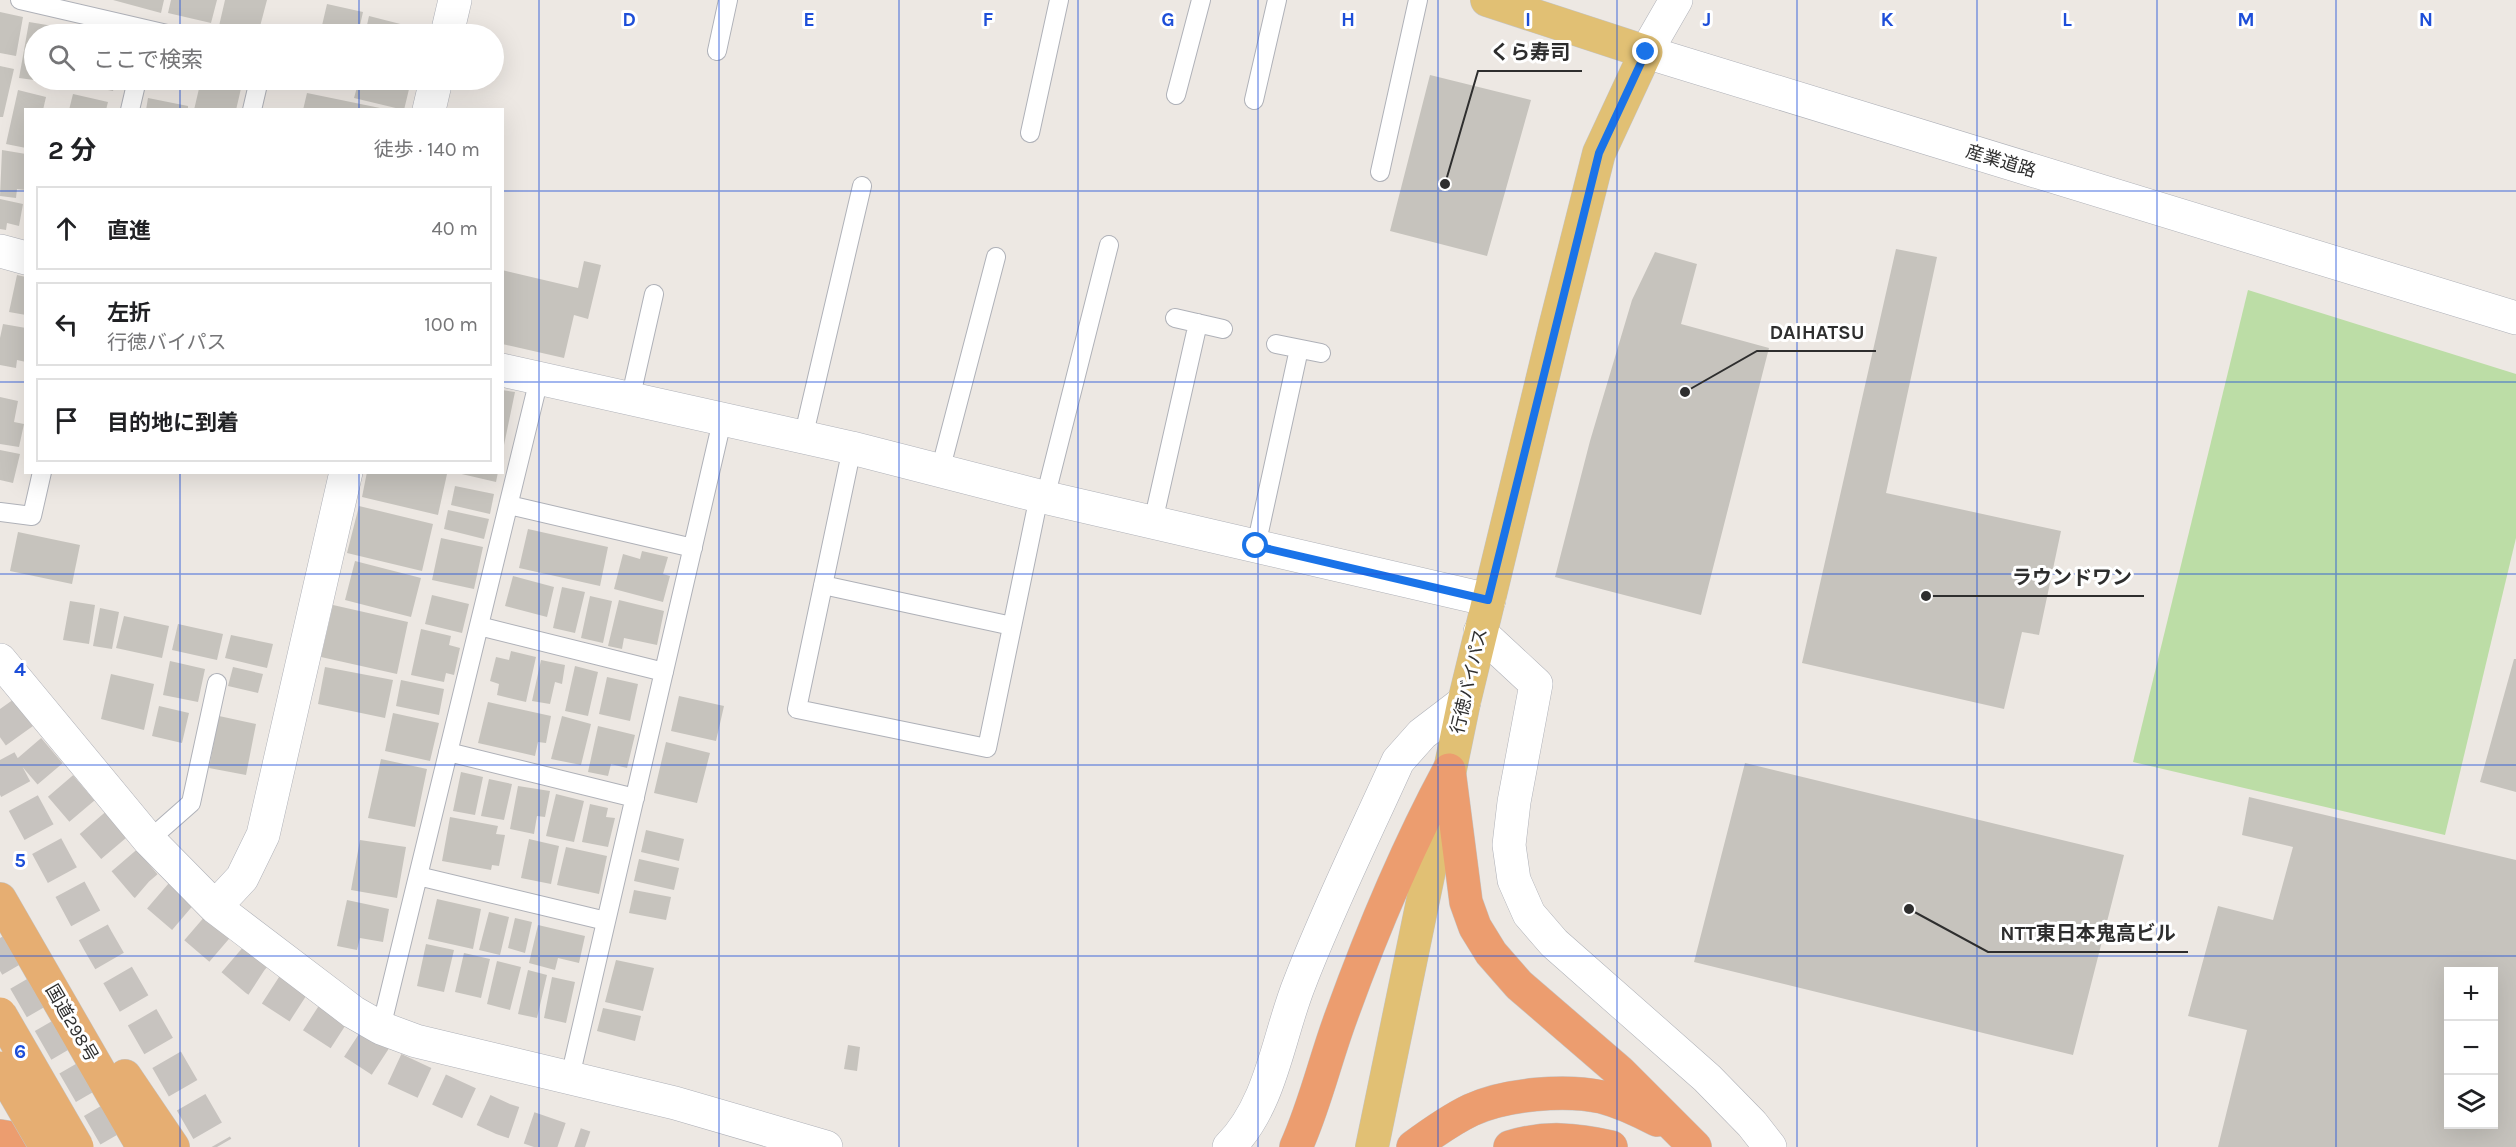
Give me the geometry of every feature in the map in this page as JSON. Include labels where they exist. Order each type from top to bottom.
[{"type":"highway","points":[[1449,770],[1466,902],[1475,927],[1491,953],[1519,985],[1620,1072],[1689,1141]]},
{"type":"highway","points":[[1296,1147],[1309,1119],[1340,1018],[1419,827],[1449,770]]},
{"type":"highway","name":"国道298号","points":[[0,898],[143,1147]]},
{"type":"highway","points":[[27,945],[131,1085],[173,1147]]},
{"type":"highway","points":[[0,1014],[77,1147]]},
{"type":"highway","points":[[0,1068],[46,1147]]},
{"type":"highway","points":[[1413,1147],[1444,1124],[1473,1109],[1503,1099],[1538,1095],[1602,1097],[1637,1110],[1689,1141]]},
{"type":"highway","points":[[0,1136],[69,1147]]},
{"type":"highway","points":[[1510,1147],[1526,1142],[1553,1139],[1585,1141],[1611,1147]]},
{"type":"main road","name":"産業道路","points":[[1487,0],[1646,52]]},
{"type":"main road","name":"行徳バイパス","points":[[1372,1147],[1464,702],[1599,153],[1646,52]]},
{"type":"street","points":[[449,24],[455,0]]},
{"type":"street","points":[[1646,52],[1674,1]]},
{"type":"street","name":"産業道路","points":[[1646,52],[2516,318]]},
{"type":"street","points":[[429,108],[434,90]]},
{"type":"street","points":[[0,251],[24,257]]},
{"type":"street","points":[[504,370],[852,448],[1042,497],[1488,600]]},
{"type":"street","points":[[214,907],[242,878],[263,836],[346,474]]},
{"type":"street","points":[[1480,632],[1536,684],[1514,802],[1509,845],[1514,880],[1529,914],[1554,943],[1707,1077],[1752,1124],[1770,1147]]},
{"type":"street","points":[[0,660],[149,840],[214,907],[353,1012],[381,1028],[416,1041],[675,1103],[826,1147]]},
{"type":"street","points":[[1229,1147],[1240,1136],[1256,1112],[1299,982],[1398,761],[1422,734],[1464,702]]},
{"type":"lane","points":[[20,0],[118,24]]},
{"type":"lane","points":[[717,51],[728,0]]},
{"type":"lane","points":[[1030,133],[1059,0]]},
{"type":"lane","points":[[1176,95],[1201,0]]},
{"type":"lane","points":[[1254,100],[1277,0]]},
{"type":"lane","points":[[1380,172],[1418,0]]},
{"type":"lane","points":[[130,108],[134,90]]},
{"type":"lane","points":[[252,108],[257,90]]},
{"type":"lane","points":[[803,438],[862,186]]},
{"type":"lane","points":[[852,448],[796,709],[987,748],[1042,497],[1109,245]]},
{"type":"lane","points":[[940,471],[996,257]]},
{"type":"lane","points":[[630,400],[654,294]]},
{"type":"lane","points":[[1175,318],[1223,329]]},
{"type":"lane","points":[[1153,522],[1198,323]]},
{"type":"lane","points":[[1276,344],[1321,353]]},
{"type":"lane","points":[[1256,546],[1299,350]]},
{"type":"lane","points":[[381,1028],[539,379]]},
{"type":"lane","points":[[570,1077],[723,421]]},
{"type":"lane","points":[[0,512],[32,516],[42,474]]},
{"type":"lane","points":[[509,505],[693,548]]},
{"type":"lane","points":[[823,585],[1012,626]]},
{"type":"lane","points":[[479,626],[664,672]]},
{"type":"lane","points":[[149,840],[191,803],[217,683]]},
{"type":"lane","points":[[448,752],[635,798]]},
{"type":"lane","points":[[418,876],[606,921]]},
{"type":"green space","points":[[2248,290],[2516,374],[2516,538],[2445,835],[2133,762]]},
{"type":"building","points":[[113,0],[164,0],[161,13]]},
{"type":"building","points":[[171,0],[217,0],[211,23],[168,13]]},
{"type":"building","points":[[225,0],[267,0],[261,24],[219,24]]},
{"type":"building","points":[[327,4],[363,12],[360,24],[322,24]]},
{"type":"building","points":[[0,12],[23,17],[16,56],[0,53]]},
{"type":"building","points":[[369,16],[400,24],[367,24]]},
{"type":"building","points":[[24,50],[24,79],[19,78]]},
{"type":"building","points":[[0,66],[14,69],[3,117],[0,117]]},
{"type":"building","points":[[1430,75],[1531,100],[1487,256],[1390,231]]},
{"type":"building","points":[[18,90],[46,97],[43,108],[24,108],[24,148],[6,144]]},
{"type":"building","points":[[199,90],[241,90],[236,108],[194,108]]},
{"type":"building","points":[[356,90],[409,90],[404,108],[354,98]]},
{"type":"building","points":[[307,93],[380,108],[303,108]]},
{"type":"building","points":[[73,94],[108,102],[106,108],[70,108]]},
{"type":"building","points":[[148,98],[188,106],[188,108],[146,108]]},
{"type":"building","points":[[2,150],[24,154],[24,190],[17,189],[16,198],[0,196]]},
{"type":"building","points":[[0,199],[23,204],[19,226],[7,223],[6,230],[0,229]]},
{"type":"building","points":[[1896,249],[1937,257],[1886,493],[2061,531],[2039,635],[2022,632],[2004,709],[1802,663]]},
{"type":"building","points":[[1655,252],[1697,264],[1681,324],[1769,348],[1701,615],[1555,577],[1590,441],[1632,300]]},
{"type":"building","points":[[584,261],[601,265],[588,319],[574,315],[564,358],[504,344],[504,270],[578,288]]},
{"type":"building","points":[[17,275],[24,277],[24,315],[9,312]]},
{"type":"building","points":[[3,324],[24,328],[24,362],[17,360],[16,368],[0,365],[0,338]]},
{"type":"building","points":[[504,390],[515,392],[504,445]]},
{"type":"building","points":[[0,397],[18,401],[14,422],[24,424],[19,447],[0,444]]},
{"type":"building","points":[[0,450],[20,454],[13,483],[0,480]]},
{"type":"building","points":[[367,474],[447,474],[438,515],[362,497]]},
{"type":"building","points":[[462,474],[498,474],[496,482]]},
{"type":"building","points":[[455,486],[494,494],[490,514],[451,505]]},
{"type":"building","points":[[359,506],[433,524],[422,571],[347,553]]},
{"type":"building","points":[[448,510],[489,519],[484,539],[444,529]]},
{"type":"building","points":[[528,529],[608,547],[600,586],[519,568]]},
{"type":"building","points":[[18,532],[80,545],[72,584],[10,571]]},
{"type":"building","points":[[441,538],[483,547],[474,589],[432,580]]},
{"type":"building","points":[[642,551],[668,557],[663,574],[670,576],[663,602],[614,589],[623,554],[640,559]]},
{"type":"building","points":[[355,561],[421,578],[411,617],[345,600]]},
{"type":"building","points":[[513,576],[554,587],[547,617],[505,606]]},
{"type":"building","points":[[562,587],[585,592],[575,633],[553,628]]},
{"type":"building","points":[[432,595],[469,604],[462,633],[425,624]]},
{"type":"building","points":[[590,596],[612,601],[603,643],[581,638]]},
{"type":"building","points":[[619,600],[664,611],[657,645],[624,638],[622,649],[608,646]]},
{"type":"building","points":[[70,601],[95,605],[89,644],[63,640]]},
{"type":"building","points":[[333,605],[408,622],[397,674],[321,657]]},
{"type":"building","points":[[100,608],[119,612],[112,649],[93,646]]},
{"type":"building","points":[[124,616],[169,626],[162,658],[116,648]]},
{"type":"building","points":[[178,624],[223,634],[217,660],[172,650]]},
{"type":"building","points":[[421,629],[451,636],[449,645],[460,648],[454,675],[446,673],[444,682],[411,675]]},
{"type":"building","points":[[231,635],[273,644],[267,668],[225,658]]},
{"type":"building","points":[[511,651],[536,657],[526,702],[497,695],[499,684],[490,681],[496,657],[509,660]]},
{"type":"building","points":[[2514,659],[2516,659],[2516,792],[2480,782]]},
{"type":"building","points":[[541,660],[565,665],[562,684],[555,682],[550,704],[532,701]]},
{"type":"building","points":[[170,661],[205,669],[198,702],[163,695]]},
{"type":"building","points":[[575,666],[598,672],[588,716],[565,711]]},
{"type":"building","points":[[233,667],[263,674],[258,693],[228,686]]},
{"type":"building","points":[[325,667],[393,680],[385,718],[318,704]]},
{"type":"building","points":[[111,674],[154,684],[144,730],[101,719]]},
{"type":"building","points":[[607,677],[638,684],[630,721],[599,714]]},
{"type":"building","points":[[401,680],[444,689],[439,715],[396,706]]},
{"type":"building","points":[[679,696],[724,706],[716,741],[671,731]]},
{"type":"building","points":[[488,702],[551,716],[546,743],[538,742],[535,756],[478,743]]},
{"type":"building","points":[[159,706],[189,713],[182,743],[152,736]]},
{"type":"building","points":[[393,713],[439,723],[430,761],[385,751]]},
{"type":"building","points":[[219,716],[256,724],[246,775],[209,768]]},
{"type":"building","points":[[562,716],[591,724],[581,765],[551,759]]},
{"type":"building","points":[[598,726],[635,735],[627,768],[611,764],[608,776],[588,772]]},
{"type":"building","points":[[666,742],[710,753],[697,803],[654,793]]},
{"type":"building","points":[[381,759],[427,769],[415,827],[368,818]]},
{"type":"building","points":[[1745,763],[2124,855],[2073,1055],[1694,962]]},
{"type":"building","points":[[461,772],[483,777],[475,815],[453,811]]},
{"type":"building","points":[[489,779],[512,784],[504,820],[481,816]]},
{"type":"building","points":[[518,786],[550,791],[545,817],[537,816],[534,834],[510,829]]},
{"type":"building","points":[[556,794],[584,801],[574,842],[546,836]]},
{"type":"building","points":[[2249,797],[2516,860],[2516,1147],[2218,1147],[2247,1030],[2188,1016],[2218,906],[2273,920],[2293,847],[2242,835]]},
{"type":"building","points":[[590,804],[608,808],[606,817],[615,818],[608,847],[582,842]]},
{"type":"building","points":[[450,817],[498,826],[496,834],[505,835],[499,866],[492,865],[491,870],[442,861]]},
{"type":"building","points":[[646,830],[684,839],[679,861],[641,852]]},
{"type":"building","points":[[529,839],[559,846],[551,884],[521,878]]},
{"type":"building","points":[[360,840],[406,847],[397,898],[351,890]]},
{"type":"building","points":[[566,847],[607,856],[599,894],[557,885]]},
{"type":"building","points":[[639,859],[679,868],[674,890],[634,881]]},
{"type":"building","points":[[634,890],[671,897],[666,920],[629,913]]},
{"type":"building","points":[[437,899],[481,909],[473,949],[428,939]]},
{"type":"building","points":[[347,900],[389,909],[383,942],[360,938],[357,950],[337,946]]},
{"type":"building","points":[[489,912],[509,917],[500,955],[479,950]]},
{"type":"building","points":[[515,918],[532,922],[525,953],[508,948]]},
{"type":"building","points":[[538,925],[585,936],[579,963],[558,958],[555,970],[529,963]]},
{"type":"building","points":[[426,944],[454,950],[444,992],[417,986]]},
{"type":"building","points":[[464,953],[490,959],[481,998],[455,992]]},
{"type":"building","points":[[616,960],[654,968],[643,1011],[605,1002]]},
{"type":"building","points":[[497,961],[521,967],[510,1010],[487,1004]]},
{"type":"building","points":[[528,970],[547,975],[537,1018],[518,1014]]},
{"type":"building","points":[[552,977],[575,982],[566,1023],[544,1018]]},
{"type":"building","points":[[603,1008],[641,1016],[635,1041],[597,1031]]},
{"type":"building","points":[[848,1045],[860,1047],[857,1071],[844,1069]]},
{"type":"tunnel","points":[[0,709],[28,748],[145,885],[256,980],[390,1067],[503,1119],[585,1147]]},
{"type":"tunnel","points":[[0,760],[98,941],[217,1147]]},
{"type":"tunnel","points":[[0,938],[121,1147]]},
{"type":"place","name":"くら寿司","points":[[1445,184]]},
{"type":"place","name":"DAIHATSU","points":[[1685,392]]},
{"type":"place","name":"ラウンドワン","points":[[1926,596]]},
{"type":"place","name":"NTT東日本鬼高ビル","points":[[1909,909]]},
{"type":"route","points":[[1256,546],[1488,600],[1599,153],[1646,52]]}]
